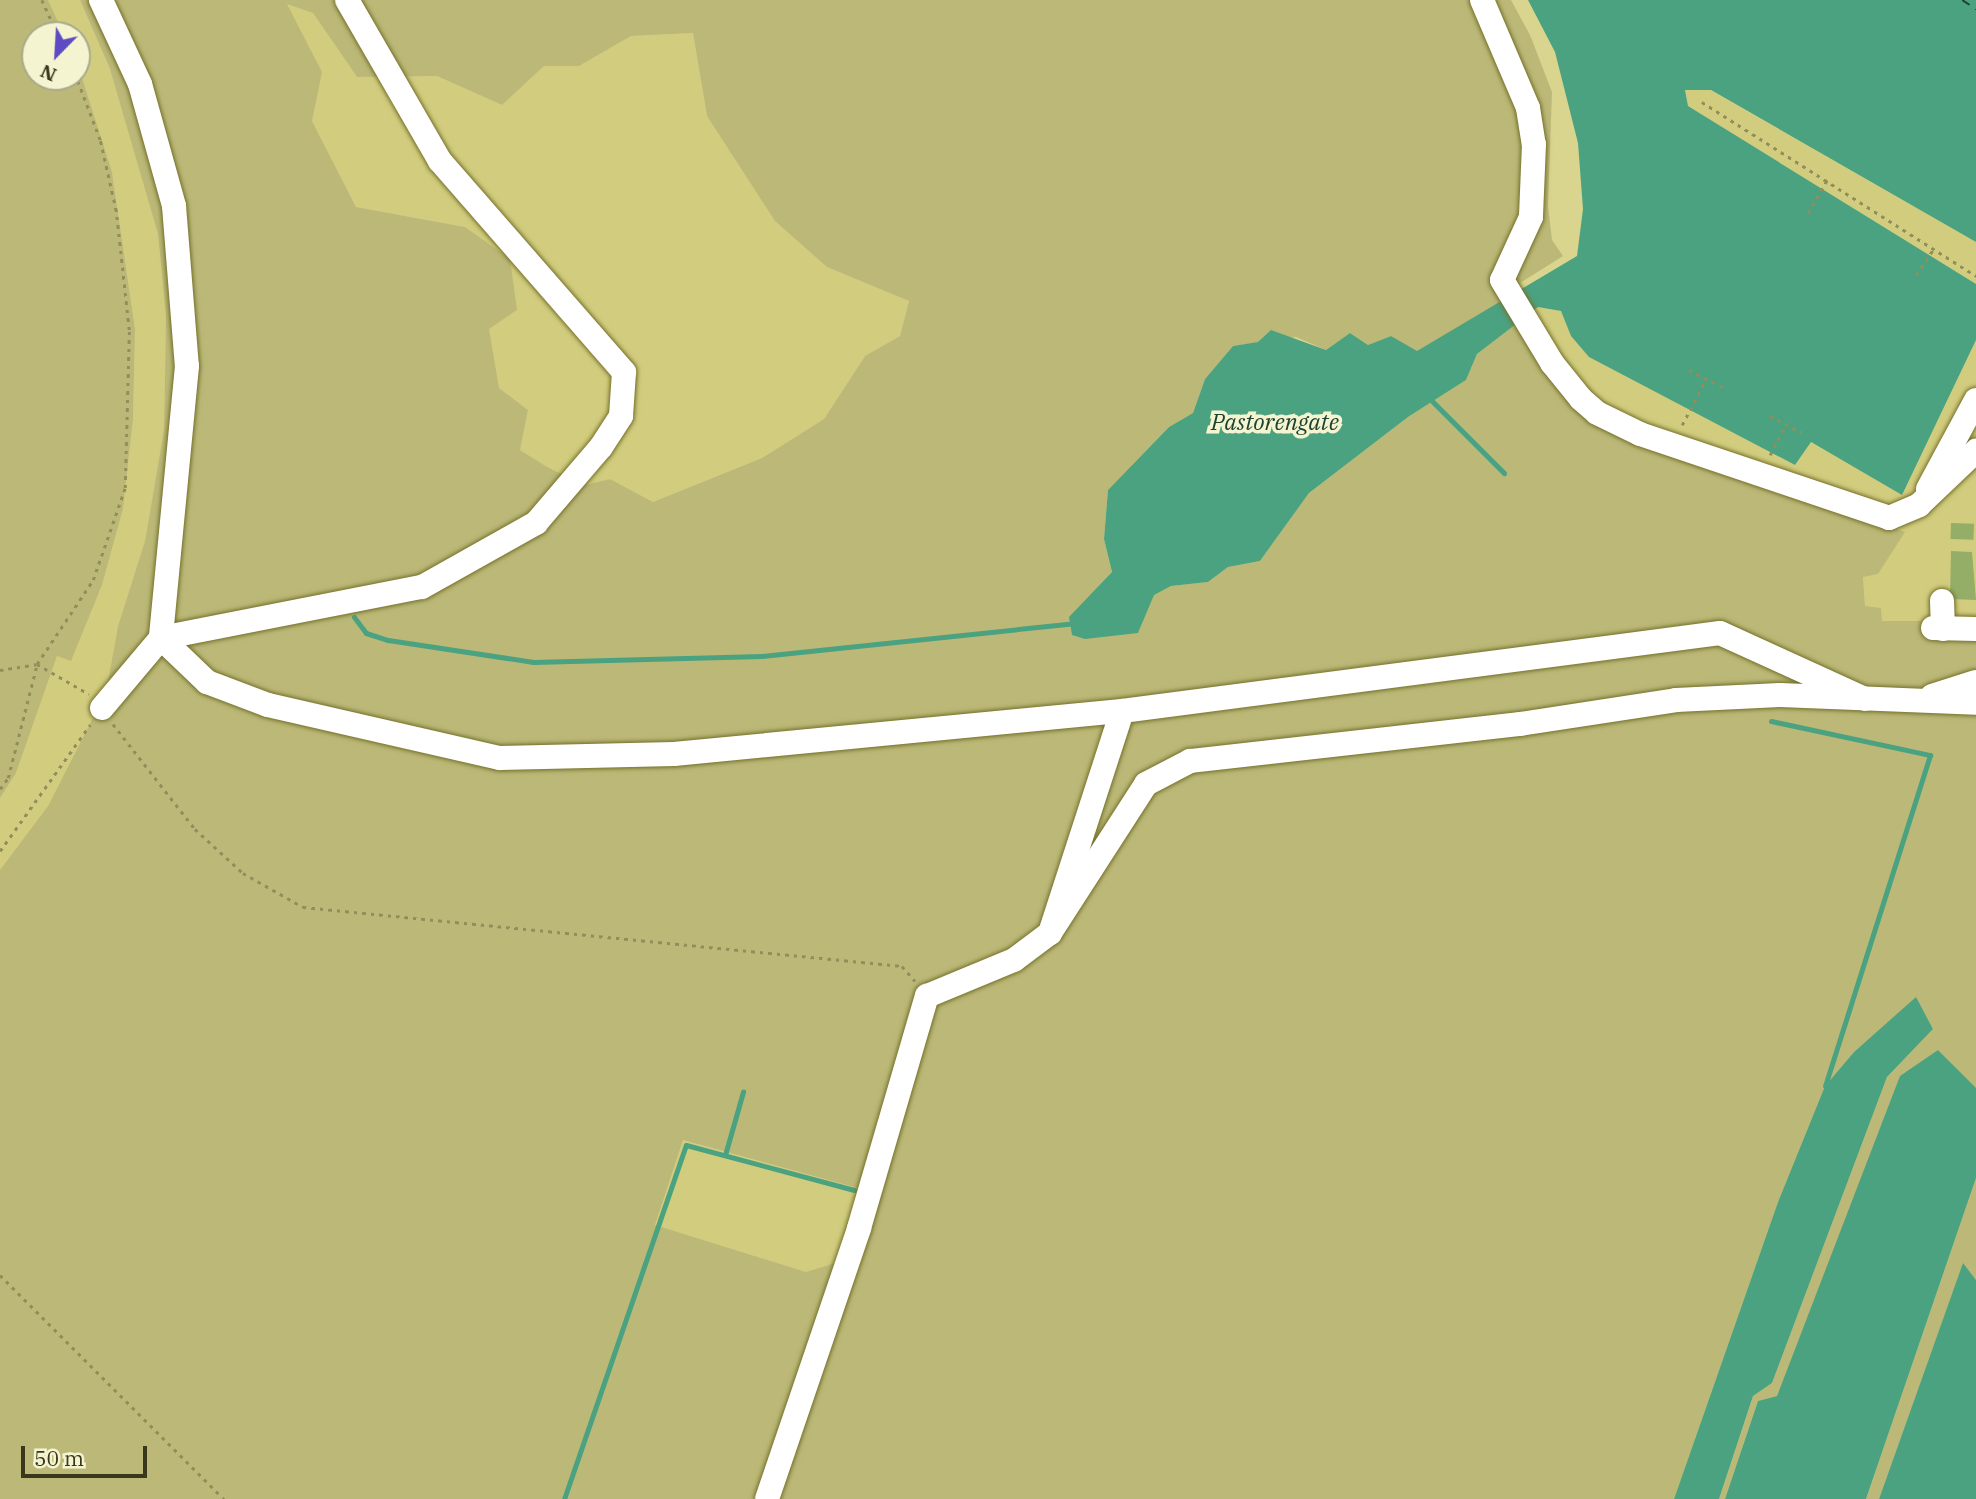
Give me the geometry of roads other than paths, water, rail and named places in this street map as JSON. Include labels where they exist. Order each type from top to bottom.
[{"type":"street","points":[[101,0],[140,84],[174,206],[187,366],[161,638],[102,708]]},
{"type":"street","points":[[161,638],[422,587],[536,523],[601,447],[621,416],[624,372],[440,161],[347,0]]},
{"type":"street","points":[[1482,0],[1524,96],[1534,144],[1531,217],[1504,272],[1508,296],[1581,399],[1618,425],[1889,518],[1919,505],[1976,451]]},
{"type":"street","points":[[1919,505],[1976,400]]},
{"type":"street","points":[[1942,601],[1938,628],[1976,629]]},
{"type":"street","points":[[161,638],[207,682],[268,705],[500,758],[674,754],[1122,711],[1720,633],[1871,700]]},
{"type":"street","points":[[1908,703],[1976,682]]},
{"type":"street","points":[[767,1499],[859,1228],[927,996],[1014,960],[1050,933],[1146,784],[1190,761],[1520,724],[1676,700],[1780,695],[1908,703],[1976,703]]},
{"type":"street","points":[[1050,933],[1122,711]]},
{"type":"water","name":"Pastorengate","points":[[1528,0],[1976,0],[1976,242],[1711,90],[1685,90],[1688,106],[1976,284],[1976,340],[1902,495],[1811,442],[1795,465],[1589,357],[1571,336],[1561,311],[1538,307],[1477,354],[1466,380],[1408,417],[1309,493],[1260,561],[1228,567],[1208,582],[1171,586],[1154,595],[1138,633],[1085,639],[1072,635],[1069,617],[1112,572],[1104,539],[1108,490],[1169,427],[1193,413],[1205,379],[1233,346],[1258,342],[1271,330],[1326,350],[1350,333],[1368,345],[1391,336],[1417,351],[1577,256],[1583,209],[1578,143],[1555,52]]},
{"type":"water","points":[[1916,997],[1933,1029],[1887,1077],[1772,1383],[1753,1396],[1719,1499],[1674,1499],[1778,1202],[1825,1086],[1854,1052]]},
{"type":"water","points":[[1938,1050],[1976,1088],[1976,1178],[1866,1499],[1725,1499],[1758,1401],[1777,1396],[1900,1076]]},
{"type":"water","points":[[1963,1263],[1976,1280],[1976,1499],[1879,1499]]},
{"type":"waterway","points":[[1432,401],[1504,473]]},
{"type":"waterway","points":[[354,617],[366,633],[388,640],[533,662],[762,656],[1076,623]]},
{"type":"waterway","points":[[1771,721],[1930,755],[1825,1086]]},
{"type":"waterway","points":[[725,1155],[743,1092]]},
{"type":"waterway","points":[[564,1499],[686,1145],[854,1190]]}]
